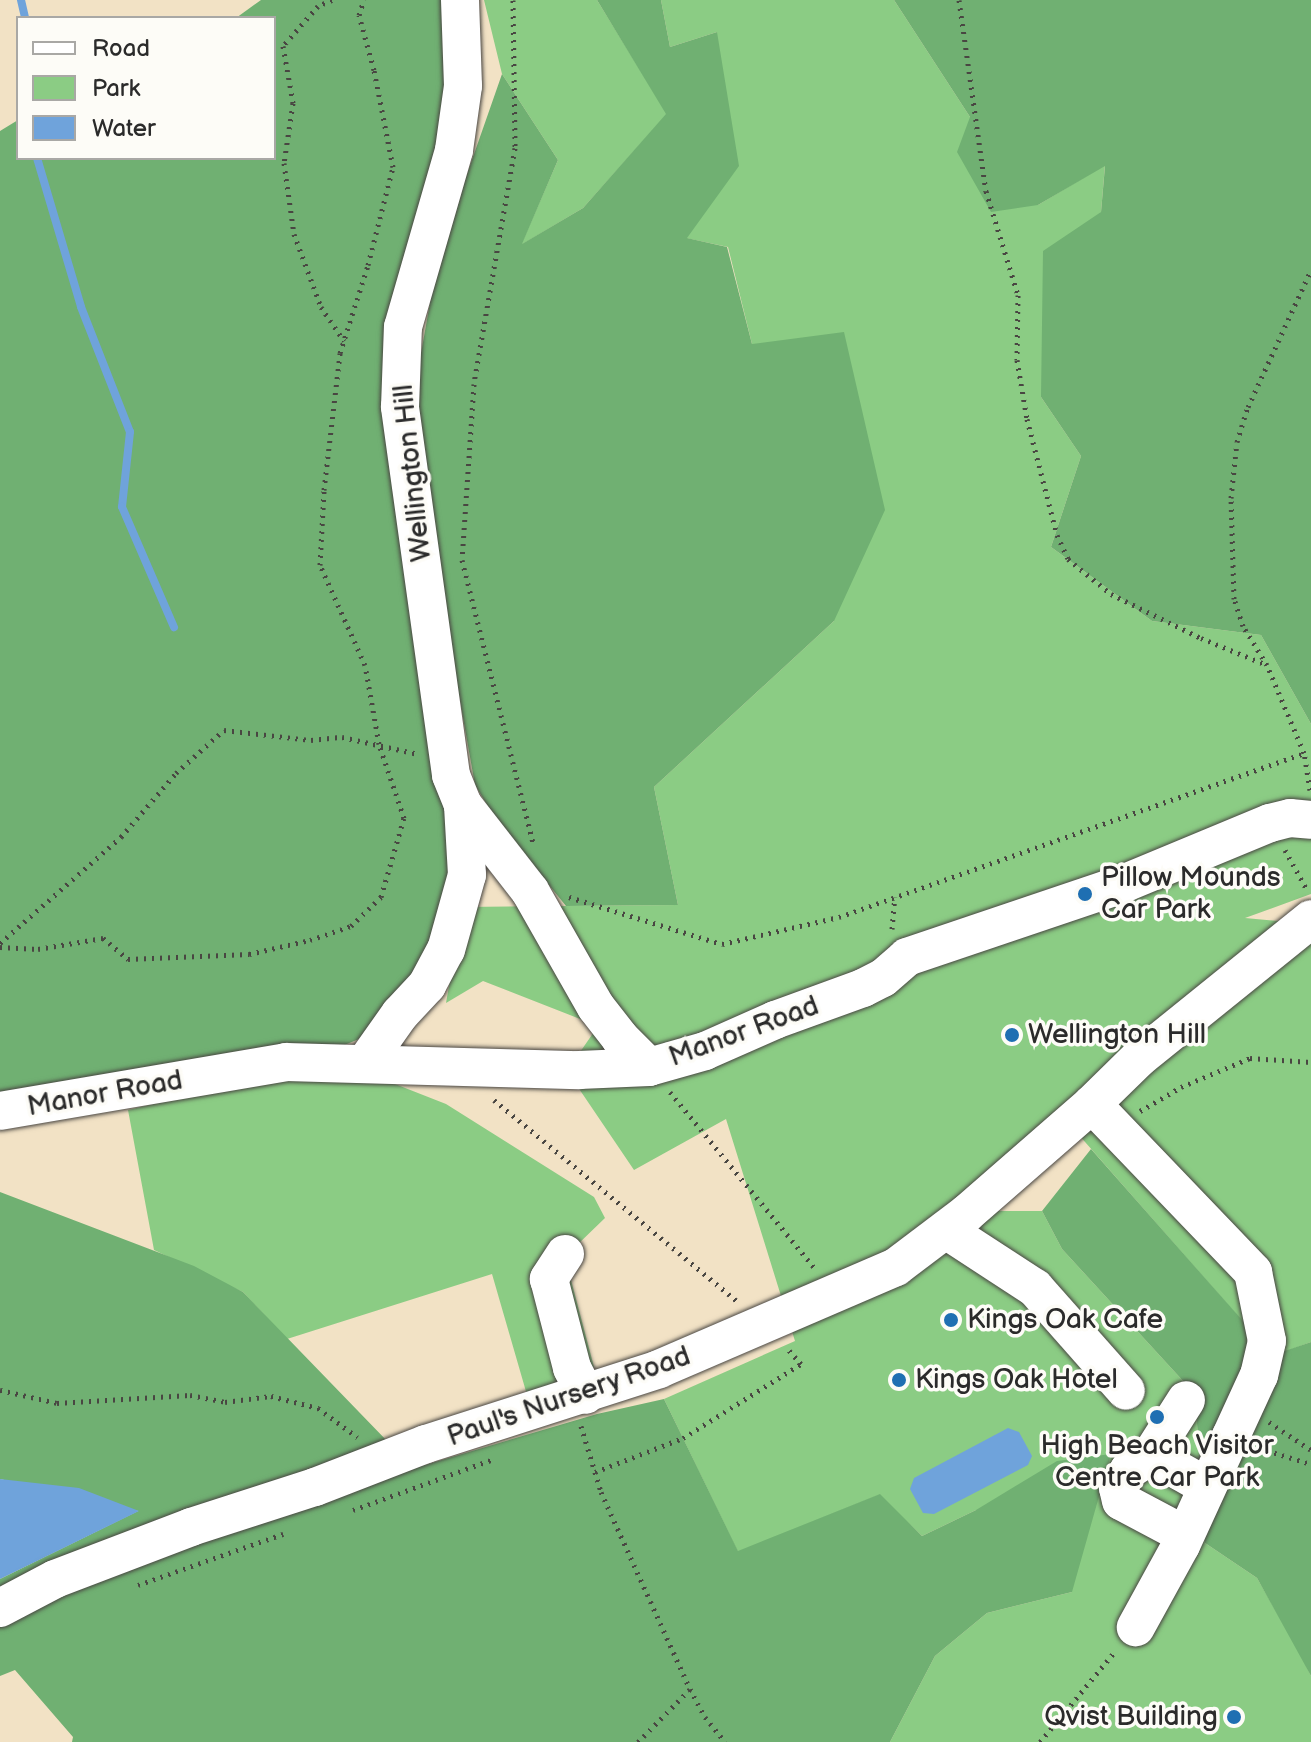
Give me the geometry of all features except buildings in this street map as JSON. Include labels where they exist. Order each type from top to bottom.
[{"type":"street","name":"Wellington Hill","points":[[366,1062],[400,1014],[427,985],[446,950],[467,875],[400,407],[403,327],[454,150],[463,86],[460,0]]},
{"type":"street","points":[[457,790],[530,891],[596,1007],[620,1038],[649,1067]]},
{"type":"street","name":"Manor Road","points":[[0,1111],[286,1062],[579,1070],[649,1067],[705,1051],[771,1009],[863,988],[883,978],[907,957],[1125,883],[1270,823],[1290,818],[1311,820]]},
{"type":"street","name":"Paul's Nursery Road","points":[[0,1608],[55,1579],[136,1548],[392,1458],[584,1411],[896,1267],[946,1230],[1092,1104],[1139,1058],[1311,919]]},
{"type":"street","points":[[1092,1104],[1253,1272],[1267,1341],[1259,1375],[1238,1421],[1185,1535],[1136,1627]]},
{"type":"street","points":[[946,1230],[1035,1288],[1126,1391]]},
{"type":"street","points":[[565,1254],[549,1279],[584,1411]]},
{"type":"street","points":[[1185,1535],[1121,1501],[1118,1488],[1129,1470],[1151,1455],[1186,1400]]},
{"type":"street","points":[[1151,1455],[1206,1486]]},
{"type":"path","points":[[332,0],[318,6],[283,46],[293,103],[284,163],[294,234],[321,307],[344,341]]},
{"type":"path","points":[[0,945],[38,949],[103,938],[128,959],[249,954],[310,940],[351,926],[381,897],[404,818],[379,744],[365,665],[320,565],[324,490],[344,341],[368,265],[393,167],[374,70],[359,15],[364,0]]},
{"type":"path","points":[[513,0],[515,148],[474,384],[462,560],[534,844]]},
{"type":"path","points":[[959,0],[986,191],[1018,295],[1017,360],[1027,419],[1062,547],[1068,559],[1111,594],[1267,665]]},
{"type":"path","points":[[1311,270],[1248,407],[1237,442],[1231,498],[1234,599],[1243,626],[1267,665],[1304,753],[1311,795]]},
{"type":"path","points":[[0,945],[121,837],[176,773],[224,730],[311,740],[342,737],[413,751],[457,790]]},
{"type":"path","points":[[559,894],[722,944],[839,917],[1304,753]]},
{"type":"path","points":[[1270,823],[1311,898]]},
{"type":"path","points":[[890,935],[895,897]]},
{"type":"path","points":[[1128,1143],[1135,1114],[1181,1087],[1250,1058],[1311,1062]]},
{"type":"path","points":[[451,1065],[767,1326],[801,1364],[683,1438],[595,1472]]},
{"type":"path","points":[[649,1067],[837,1295]]},
{"type":"path","points":[[0,1390],[57,1403],[190,1395],[225,1402],[271,1396],[318,1408],[392,1458]]},
{"type":"path","points":[[584,1411],[595,1472],[690,1689],[705,1717],[725,1742]]},
{"type":"path","points":[[1238,1421],[1311,1450]]},
{"type":"path","points":[[1238,1421],[1311,1464]]},
{"type":"path","points":[[1040,1742],[1136,1627]]},
{"type":"path","points":[[638,1742],[690,1689]]},
{"type":"green space","points":[[261,0],[451,0],[456,91],[393,357],[457,838],[437,953],[364,1037],[337,1048],[0,1100],[0,131],[16,121],[16,160],[276,160],[276,16],[239,16]]},
{"type":"green space","points":[[484,0],[597,0],[667,114],[583,208],[521,245],[558,160],[502,74]]},
{"type":"green space","points":[[597,0],[661,0],[670,47],[717,32],[739,166],[687,238],[727,247],[752,344],[844,332],[885,510],[834,621],[654,787],[678,905],[566,906],[497,821],[475,785],[418,465],[420,359],[431,297],[466,177],[502,74],[558,160],[522,244],[583,208],[666,114]]},
{"type":"green space","points":[[661,0],[894,0],[970,117],[1038,205],[1105,165],[1101,212],[1041,397],[1081,456],[1051,547],[1152,621],[1261,635],[1311,724],[1311,894],[1245,918],[1311,924],[1311,1342],[1273,1356],[1071,1126],[993,1211],[1042,1211],[1062,1249],[1195,1394],[1205,1543],[1257,1578],[1301,1655],[1311,1676],[1311,1742],[890,1742],[935,1656],[987,1613],[1072,1592],[976,1510],[922,1536],[879,1495],[738,1552],[664,1399],[795,1341],[726,1119],[634,1170],[567,1071],[598,1026],[483,981],[446,1003],[463,907],[678,905],[654,787],[834,621],[752,344],[728,247],[686,238],[717,32],[670,47]]},
{"type":"green space","points":[[894,0],[1311,0],[1311,724],[1261,635],[1152,621],[1051,547],[1081,456],[1041,397],[1043,251],[1101,212],[1105,166],[1038,205],[991,212],[957,152],[970,117]]},
{"type":"green space","points":[[266,1077],[395,1084],[446,1104],[594,1197],[605,1218],[575,1247],[571,1280],[594,1367],[527,1395],[492,1274],[287,1339],[243,1292],[154,1250],[128,1110]]},
{"type":"green space","points":[[1091,1149],[1273,1355],[1311,1342],[1311,1676],[1257,1578],[1205,1543],[1195,1394],[1062,1249],[1042,1211]]},
{"type":"green space","points":[[0,1192],[194,1266],[243,1292],[389,1443],[418,1467],[597,1414],[664,1399],[738,1551],[880,1494],[922,1536],[976,1510],[1057,1461],[1111,1454],[1072,1592],[987,1613],[935,1656],[890,1742],[72,1742],[73,1737],[15,1670],[0,1676],[0,1579],[138,1511],[0,1479]]},
{"type":"water","points":[[1008,1428],[1019,1432],[1032,1456],[1028,1465],[934,1514],[923,1513],[910,1489],[914,1478]]},
{"type":"water","points":[[0,1479],[79,1488],[139,1511],[0,1579]]},
{"type":"waterway","points":[[21,0],[25,16]]},
{"type":"waterway","points":[[38,160],[81,307],[130,432],[122,507],[174,627]]},
{"type":"place","name":"Pillow Mounds Car Park","points":[[1085,894]]},
{"type":"place","name":"Wellington Hill","points":[[1012,1035]]},
{"type":"place","name":"Kings Oak Cafe","points":[[951,1320]]},
{"type":"place","name":"Kings Oak Hotel","points":[[899,1380]]},
{"type":"place","name":"High Beach Visitor Centre Car Park","points":[[1157,1417]]},
{"type":"place","name":"Qvist Building","points":[[1234,1717]]}]
